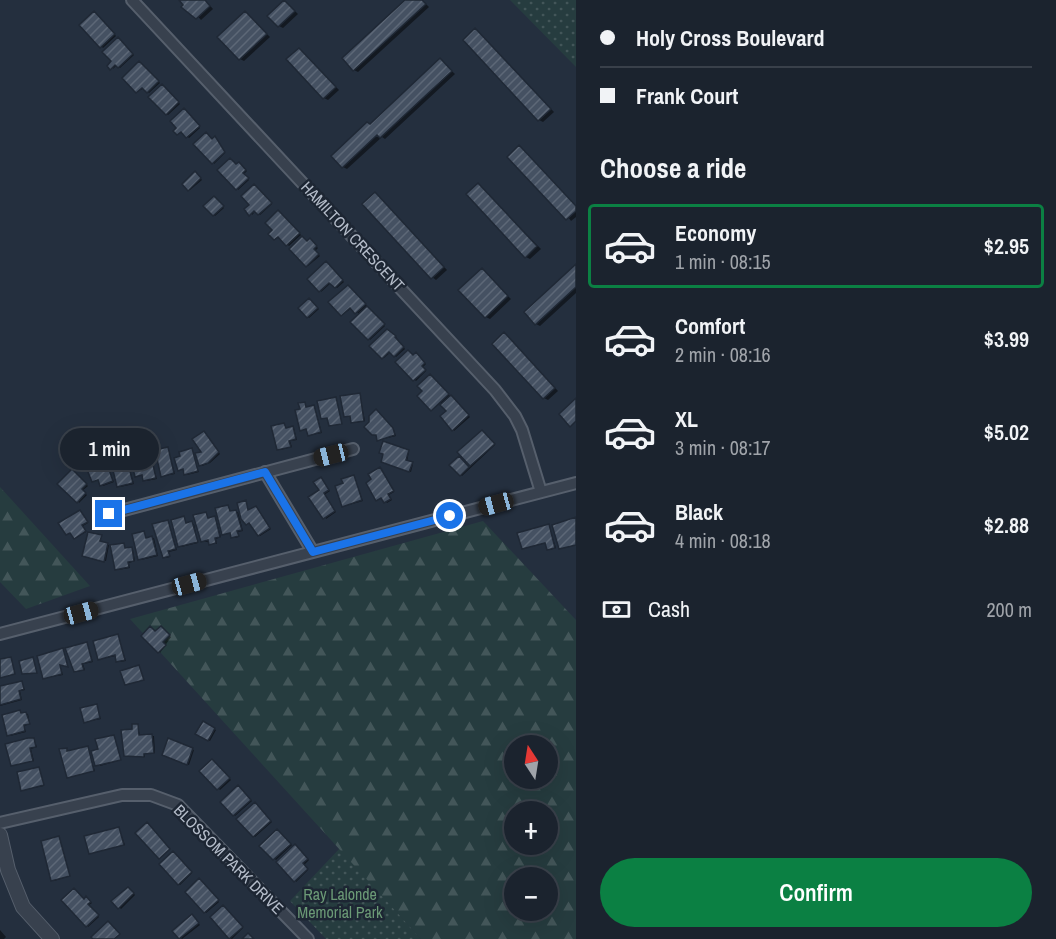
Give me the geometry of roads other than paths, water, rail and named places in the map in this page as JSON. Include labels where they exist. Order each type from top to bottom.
[{"type":"street","name":"HAMILTON CRESCENT","points":[[132,0],[495,390],[515,416],[522,430],[541,492]]},
{"type":"street","points":[[109,514],[353,449]]},
{"type":"street","points":[[265,472],[313,552]]},
{"type":"street","points":[[0,634],[576,483]]},
{"type":"street","name":"BLOSSOM PARK DRIVE","points":[[0,823],[122,795],[151,795],[178,805],[308,939]]},
{"type":"street","points":[[0,835],[8,870],[23,907],[52,939]]},
{"type":"park label","name":"Ray Lalonde Memorial Park","points":[[340,903]]}]
